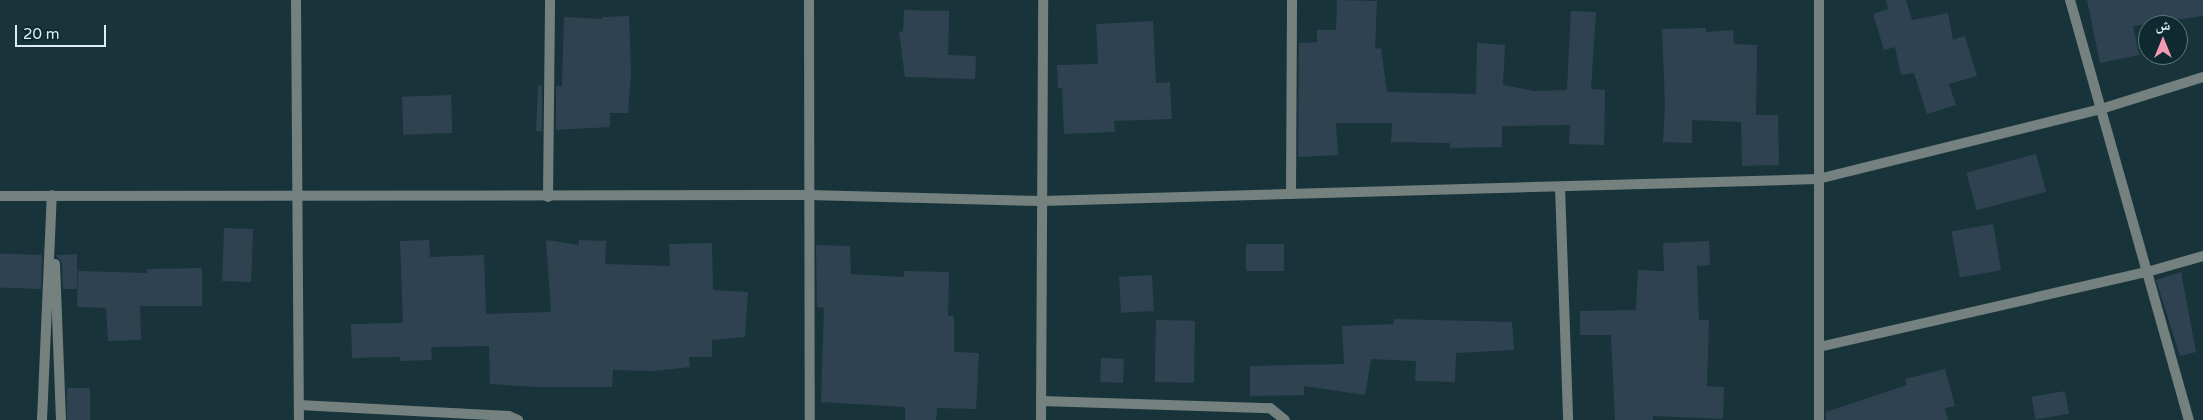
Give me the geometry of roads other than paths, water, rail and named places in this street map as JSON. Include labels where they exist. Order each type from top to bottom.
[{"type":"street","points":[[296,0],[299,420]]},
{"type":"street","points":[[548,197],[550,0]]},
{"type":"street","points":[[809,0],[810,420]]},
{"type":"street","points":[[1041,420],[1043,0]]},
{"type":"street","points":[[1292,0],[1292,194]]},
{"type":"street","points":[[1819,0],[1819,420]]},
{"type":"street","points":[[2070,0],[2189,420]]},
{"type":"street","points":[[0,196],[298,195],[548,197],[809,195],[1042,201],[1818,179],[2101,109],[2203,77]]},
{"type":"street","points":[[1560,187],[1568,420]]},
{"type":"street","points":[[42,420],[52,195]]},
{"type":"street","points":[[52,195],[61,420]]},
{"type":"street","points":[[1819,347],[2147,272],[2203,256]]},
{"type":"street","points":[[1041,401],[1270,408],[1285,420]]},
{"type":"street","points":[[299,405],[509,416],[518,420]]}]
